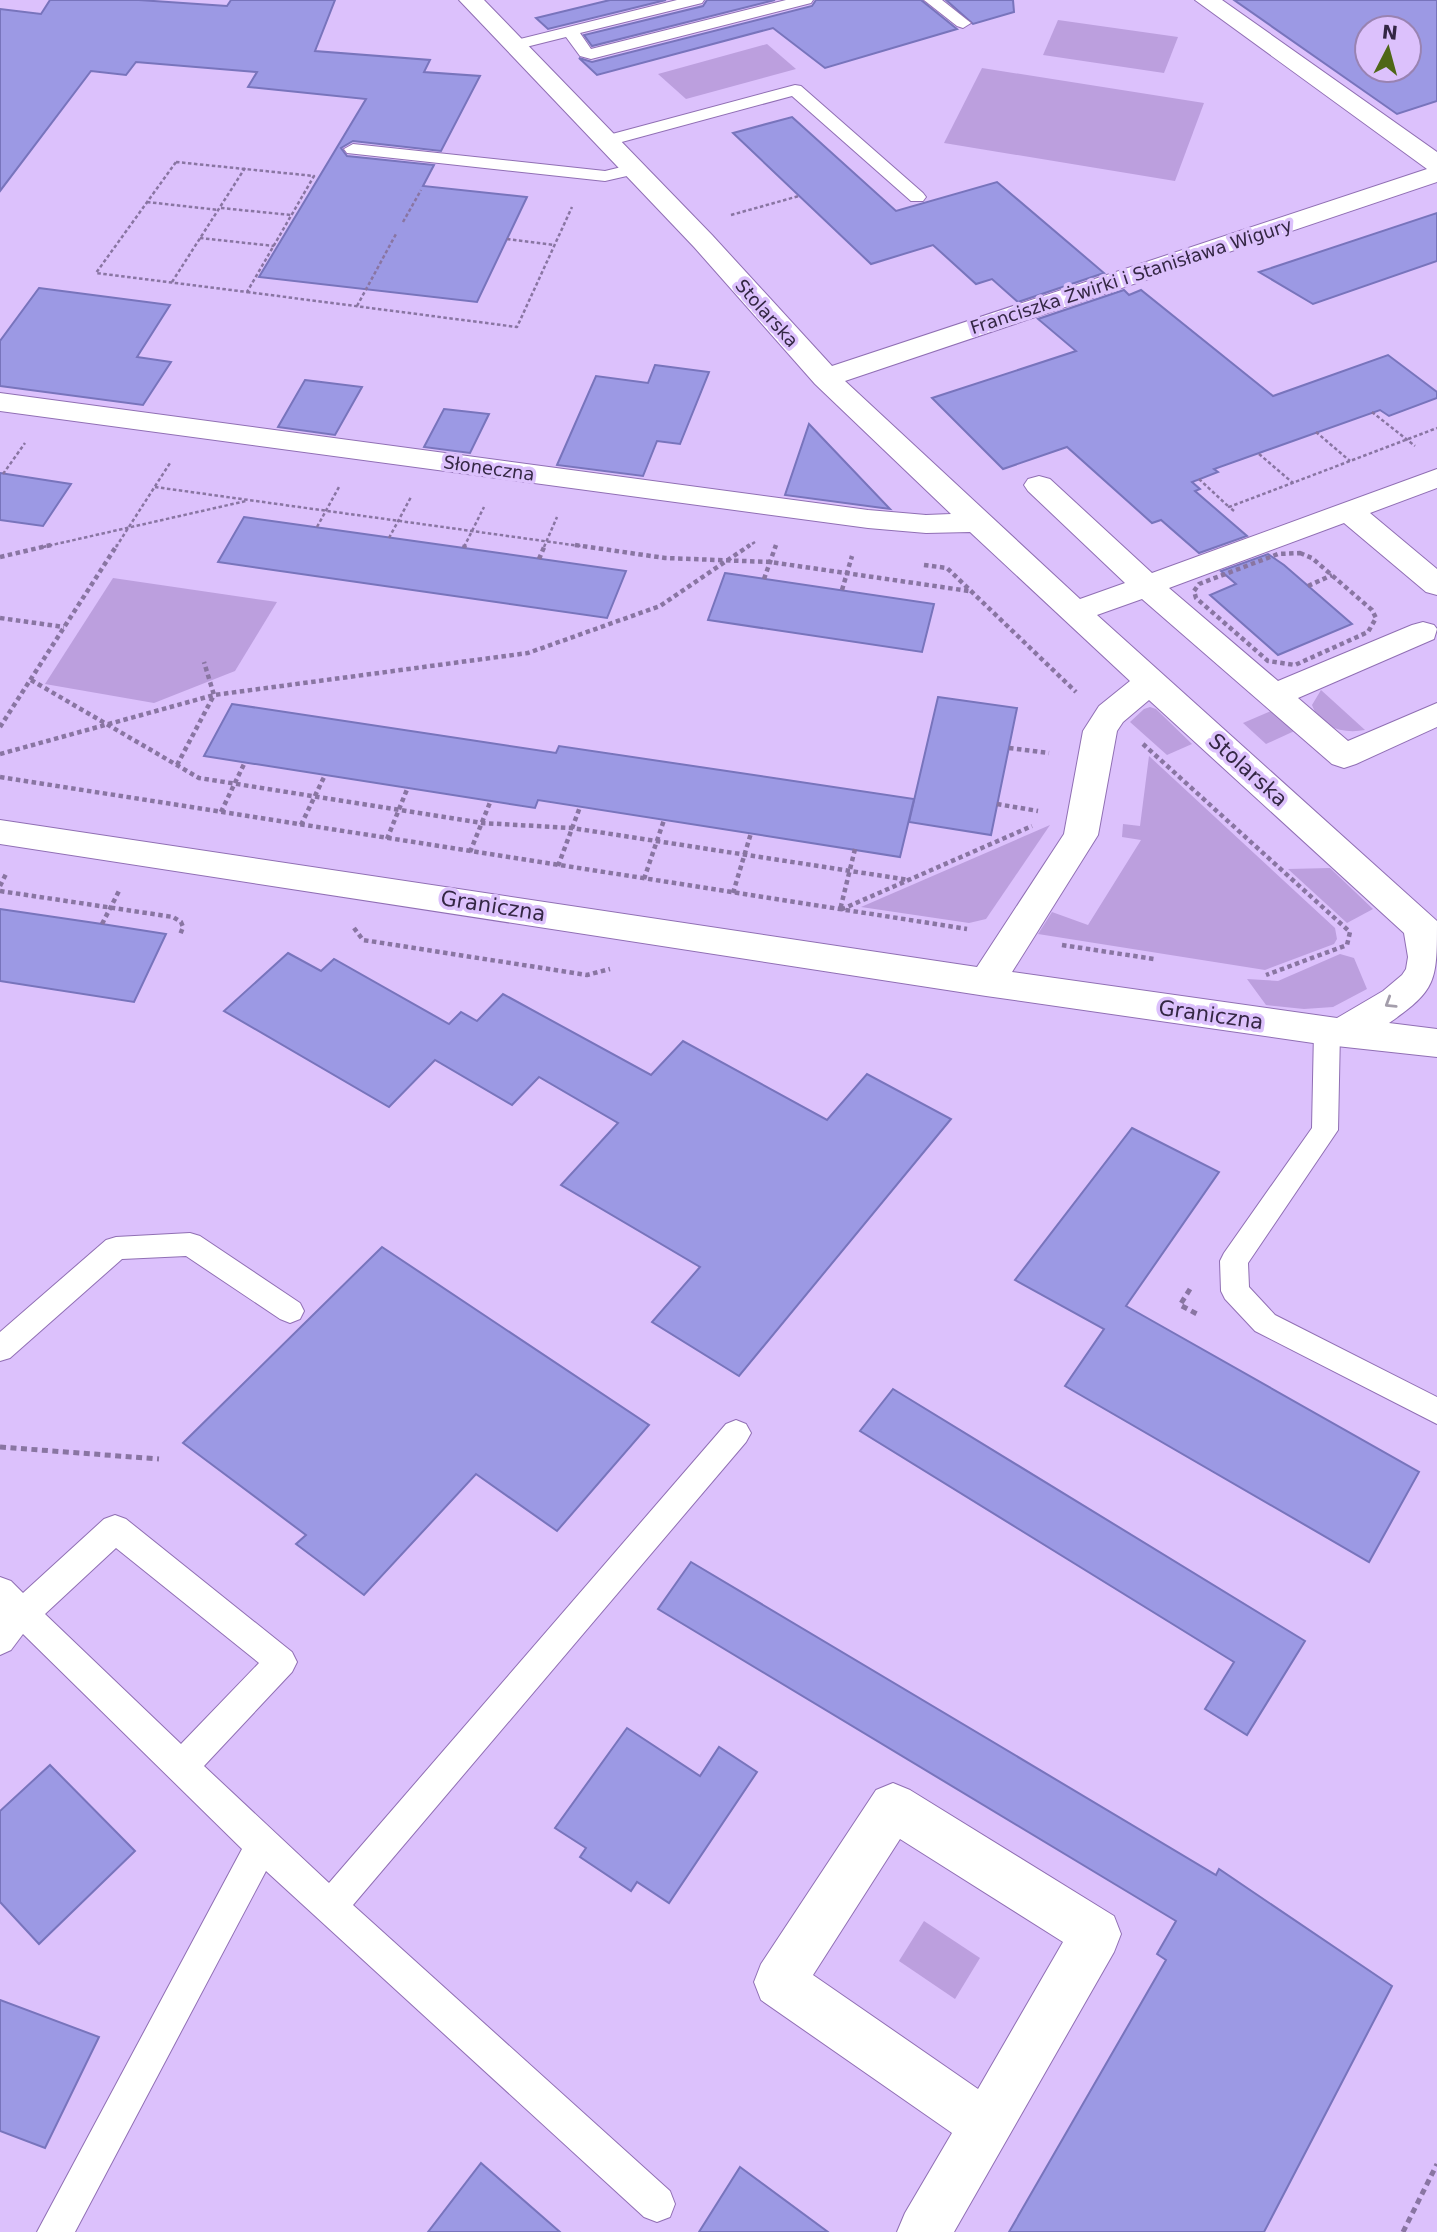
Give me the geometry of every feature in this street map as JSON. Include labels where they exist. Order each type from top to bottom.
[{"type":"street","name":"Stolarska","points":[[471,0],[634,169],[825,377],[1428,940]]},
{"type":"street","points":[[1207,0],[1437,164]]},
{"type":"street","name":"Franciszka Żwirki i Stanisława Wigury","points":[[825,377],[1437,174]]},
{"type":"street","name":"Słoneczna","points":[[0,402],[868,519],[926,524],[978,522]]},
{"type":"street","points":[[1076,612],[1348,511],[1430,465]]},
{"type":"street","points":[[1040,485],[1146,585],[1344,757],[1437,714]]},
{"type":"street","points":[[1348,511],[1437,585]]},
{"type":"street","points":[[1275,695],[1423,632]]},
{"type":"street","points":[[986,982],[1081,835],[1100,731],[1111,714],[1150,682]]},
{"type":"street","name":"Graniczna","points":[[0,832],[986,982],[1334,1032],[1437,1044]]},
{"type":"street","points":[[1428,940],[1437,999]]},
{"type":"street","points":[[1334,1032],[1404,995],[1423,974],[1428,940]]},
{"type":"street","points":[[924,2232],[986,2126],[1096,1934],[893,1807],[779,1982],[986,2126]]},
{"type":"lane","points":[[514,45],[696,0]]},
{"type":"lane","points":[[570,31],[586,53],[591,54],[805,0]]},
{"type":"lane","points":[[932,0],[963,23]]},
{"type":"lane","points":[[607,141],[795,90],[917,197]]},
{"type":"lane","points":[[354,149],[606,176],[634,169]]},
{"type":"lane","points":[[1334,1032],[1325,1130],[1234,1261],[1235,1291],[1265,1323],[1437,1411]]},
{"type":"lane","points":[[0,1349],[116,1248],[190,1244],[290,1311]]},
{"type":"lane","points":[[330,1907],[736,1433]]},
{"type":"lane","points":[[0,1640],[12,1602],[115,1530],[281,1662],[181,1767]]},
{"type":"lane","points":[[12,1602],[262,1845],[657,2204]]},
{"type":"lane","points":[[55,2232],[262,1845]]},
{"type":"path","points":[[247,292],[314,176],[176,162],[96,273],[517,327],[577,196]]},
{"type":"path","points":[[172,282],[245,168]]},
{"type":"path","points":[[403,222],[424,184]]},
{"type":"path","points":[[727,215],[799,196]]},
{"type":"path","points":[[147,202],[291,215]]},
{"type":"path","points":[[358,306],[396,234]]},
{"type":"path","points":[[200,238],[274,246]]},
{"type":"path","points":[[507,239],[554,245]]},
{"type":"path","points":[[1372,412],[1430,465]]},
{"type":"path","points":[[1316,432],[1350,461]]},
{"type":"path","points":[[3,474],[26,442],[13,440]]},
{"type":"path","points":[[1259,454],[1293,483]]},
{"type":"path","points":[[0,727],[171,462],[158,460]]},
{"type":"path","points":[[1199,479],[1229,507]]},
{"type":"path","points":[[326,485],[351,488]]},
{"type":"path","points":[[155,487],[665,558],[770,562],[970,591]]},
{"type":"path","points":[[317,527],[339,487]]},
{"type":"path","points":[[399,495],[423,498]]},
{"type":"path","points":[[389,538],[411,497]]},
{"type":"path","points":[[0,557],[251,500]]},
{"type":"path","points":[[472,505],[496,508]]},
{"type":"path","points":[[464,548],[484,507]]},
{"type":"path","points":[[545,515],[570,519]]},
{"type":"path","points":[[539,559],[557,517]]},
{"type":"path","points":[[0,754],[214,695],[528,653],[660,606],[756,541],[767,538]]},
{"type":"path","points":[[745,540],[789,546]]},
{"type":"path","points":[[764,579],[776,545]]},
{"type":"path","points":[[840,553],[852,555],[842,590]]},
{"type":"path","points":[[1300,553],[1312,558],[1332,575],[1372,610],[1376,618],[1374,624],[1368,632],[1295,665],[1268,661],[1196,598],[1195,591],[1199,584],[1278,554],[1300,553]]},
{"type":"path","points":[[920,564],[947,568],[1089,704],[1111,714],[1349,932],[1347,945],[1270,976],[1258,975]]},
{"type":"path","points":[[1308,586],[1332,575]]},
{"type":"path","points":[[0,618],[65,627]]},
{"type":"path","points":[[177,765],[214,695],[204,662]]},
{"type":"path","points":[[31,680],[199,778],[482,823],[572,828],[909,880]]},
{"type":"path","points":[[1009,748],[1058,755]]},
{"type":"path","points":[[221,812],[245,762]]},
{"type":"path","points":[[301,825],[326,775]]},
{"type":"path","points":[[0,777],[1164,961]]},
{"type":"path","points":[[387,839],[408,788]]},
{"type":"path","points":[[470,852],[491,800]]},
{"type":"path","points":[[997,804],[1048,812]]},
{"type":"path","points":[[558,866],[580,807]]},
{"type":"path","points":[[644,879],[664,820]]},
{"type":"path","points":[[840,910],[1036,825]]},
{"type":"path","points":[[733,893],[751,833]]},
{"type":"path","points":[[840,910],[855,849]]},
{"type":"path","points":[[102,924],[121,886]]},
{"type":"path","points":[[0,891],[173,917],[181,922],[183,927],[180,935]]},
{"type":"path","points":[[0,1447],[159,1459]]},
{"type":"path","points":[[1404,2232],[1437,2164]]},
{"type":"shaded area","points":[[1058,20],[1178,37],[1164,73],[1043,55]]},
{"type":"shaded area","points":[[767,44],[796,69],[686,99],[658,74]]},
{"type":"shaded area","points":[[982,68],[1204,103],[1175,181],[944,143]]},
{"type":"shaded area","points":[[113,578],[277,602],[235,671],[154,703],[45,684]]},
{"type":"shaded area","points":[[1321,690],[1365,730],[1341,730],[1326,724],[1312,705]]},
{"type":"shaded area","points":[[1150,707],[1156,709],[1192,744],[1167,755],[1130,722]]},
{"type":"shaded area","points":[[1271,711],[1301,728],[1266,744],[1243,723]]},
{"type":"shaded area","points":[[1149,756],[1335,928],[1337,939],[1334,944],[1265,970],[1038,934],[1052,912],[1088,925],[1141,840],[1122,837],[1123,824],[1140,826]]},
{"type":"shaded area","points":[[1050,825],[986,919],[969,923],[861,907]]},
{"type":"shaded area","points":[[1330,868],[1373,909],[1347,923],[1288,869]]},
{"type":"shaded area","points":[[1340,954],[1354,958],[1367,989],[1333,1007],[1304,1009],[1266,1005],[1247,979],[1278,981]]},
{"type":"shaded area","points":[[924,1921],[980,1958],[955,1999],[899,1961]]},
{"type":"building","points":[[50,0],[139,0],[227,6],[231,0],[335,0],[315,51],[430,60],[424,72],[480,76],[441,151],[353,141],[341,148],[347,156],[434,165],[423,186],[527,197],[477,302],[259,277],[366,99],[248,87],[257,72],[136,62],[126,75],[91,71],[0,191],[0,9],[41,14]]},
{"type":"building","points":[[610,0],[666,0],[548,29],[536,18]]},
{"type":"building","points":[[707,0],[775,0],[592,46],[584,35],[703,6]]},
{"type":"building","points":[[816,0],[921,0],[957,29],[825,68],[773,28],[597,75],[579,58],[592,62],[812,6]]},
{"type":"building","points":[[946,0],[1013,0],[1014,12],[973,24]]},
{"type":"building","points":[[1234,0],[1437,0],[1437,101],[1397,114],[1354,84],[1423,84],[1423,14],[1353,14],[1353,83]]},
{"type":"building","points":[[792,117],[896,211],[997,182],[1104,273],[1018,302],[992,279],[976,284],[933,245],[871,264],[733,133]]},
{"type":"building","points":[[1437,213],[1437,261],[1313,304],[1259,272]]},
{"type":"building","points":[[39,288],[170,305],[137,357],[171,362],[143,405],[0,386],[0,341]]},
{"type":"building","points":[[1124,290],[1129,295],[1141,290],[1273,396],[1388,355],[1437,392],[1437,398],[1389,416],[1380,410],[1214,469],[1218,472],[1192,482],[1200,489],[1195,491],[1247,536],[1199,553],[1161,520],[1152,523],[1067,447],[1003,469],[932,398],[1076,351],[1038,319]]},
{"type":"building","points":[[655,365],[709,372],[680,444],[657,441],[643,476],[557,465],[596,376],[648,383]]},
{"type":"building","points":[[305,380],[362,387],[335,435],[278,427]]},
{"type":"building","points":[[444,409],[489,414],[470,453],[424,447]]},
{"type":"building","points":[[809,424],[890,509],[785,495]]},
{"type":"building","points":[[0,473],[71,484],[43,526],[0,520]]},
{"type":"building","points":[[244,517],[626,571],[607,618],[218,562]]},
{"type":"building","points":[[1268,554],[1352,624],[1278,655],[1210,595],[1236,584],[1221,571]]},
{"type":"building","points":[[725,573],[934,604],[922,652],[708,620]]},
{"type":"building","points":[[938,697],[1017,708],[991,835],[909,822]]},
{"type":"building","points":[[232,704],[556,753],[559,746],[914,799],[900,857],[538,800],[535,808],[204,756]]},
{"type":"building","points":[[0,909],[166,934],[134,1002],[0,981]]},
{"type":"building","points":[[288,953],[321,971],[334,959],[449,1024],[461,1012],[477,1021],[503,994],[651,1075],[683,1041],[827,1120],[867,1074],[951,1119],[739,1376],[652,1322],[700,1267],[561,1185],[618,1123],[539,1077],[512,1105],[435,1060],[389,1107],[224,1011]]},
{"type":"building","points":[[1132,1128],[1219,1172],[1126,1306],[1419,1472],[1369,1562],[1065,1386],[1104,1329],[1015,1280]]},
{"type":"building","points":[[382,1247],[649,1425],[557,1531],[476,1474],[364,1595],[296,1544],[306,1535],[183,1443]]},
{"type":"building","points":[[893,1389],[1305,1641],[1247,1735],[1205,1709],[1234,1662],[860,1431]]},
{"type":"building","points":[[691,1562],[1216,1875],[1219,1869],[1392,1986],[1264,2232],[1009,2232],[1166,1960],[1157,1954],[1176,1921],[658,1609]]},
{"type":"building","points":[[627,1728],[700,1776],[719,1747],[757,1772],[669,1903],[637,1882],[631,1891],[580,1857],[586,1848],[555,1828]]},
{"type":"building","points":[[50,1765],[135,1851],[39,1944],[0,1902],[0,1811]]},
{"type":"building","points":[[0,2000],[99,2037],[45,2148],[0,2131]]},
{"type":"building","points":[[481,2163],[560,2232],[428,2232]]},
{"type":"building","points":[[740,2167],[828,2232],[699,2232]]}]
